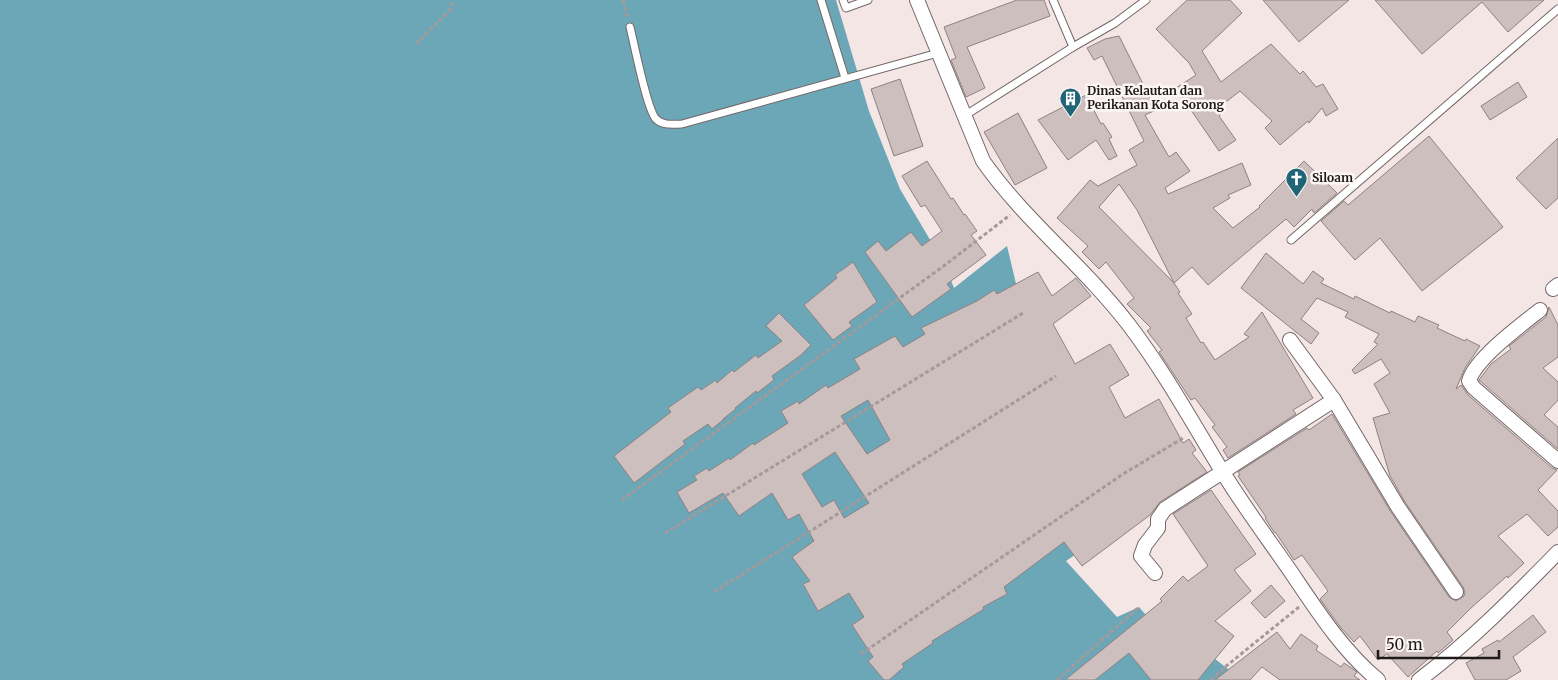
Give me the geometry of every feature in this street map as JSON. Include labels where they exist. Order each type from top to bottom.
[{"type":"street","points":[[917,0],[983,161],[999,184],[1020,208],[1088,277],[1129,325],[1198,430],[1223,473],[1310,599],[1345,647],[1378,680]]},
{"type":"street","points":[[1540,310],[1489,353],[1471,372],[1468,381],[1558,461]]},
{"type":"street","points":[[1290,340],[1334,400],[1398,507],[1456,592]]},
{"type":"street","points":[[1155,573],[1141,556],[1144,545],[1158,528],[1160,514],[1334,400]]},
{"type":"street","points":[[1419,680],[1456,651],[1496,615],[1558,552]]},
{"type":"lane","points":[[821,0],[845,78]]},
{"type":"lane","points":[[843,0],[846,8],[868,0]]},
{"type":"lane","points":[[1053,0],[1073,47]]},
{"type":"lane","points":[[964,117],[1073,47],[1115,23],[1146,0]]},
{"type":"lane","points":[[1291,240],[1558,9]]},
{"type":"lane","points":[[630,27],[649,104],[655,118],[665,124],[682,124],[938,53]]},
{"type":"path","points":[[416,44],[451,9],[452,0]]},
{"type":"path","points":[[623,0],[630,27]]},
{"type":"path","points":[[622,500],[945,265],[1020,208]]},
{"type":"path","points":[[665,532],[1023,313]]},
{"type":"path","points":[[714,592],[1056,376]]},
{"type":"path","points":[[861,654],[1123,474],[1198,430]]},
{"type":"path","points":[[1211,680],[1310,599]]},
{"type":"path","points":[[1057,680],[1139,607]]},
{"type":"water","points":[[0,0],[836,0],[869,111],[900,189],[945,265],[954,288],[1007,246],[1023,313],[1150,504],[1066,561],[1117,617],[1139,607],[1190,666],[1210,655],[1242,680],[0,680]]},
{"type":"building","points":[[1017,0],[1044,0],[1050,16],[967,47],[985,88],[966,97],[951,60],[956,58],[944,27]]},
{"type":"building","points":[[1187,0],[1230,0],[1242,13],[1202,51],[1221,82],[1271,44],[1300,74],[1303,71],[1316,87],[1323,84],[1338,109],[1326,116],[1322,108],[1309,123],[1308,121],[1280,145],[1265,128],[1272,121],[1240,91],[1218,108],[1222,113],[1219,116],[1236,140],[1219,151],[1176,88],[1196,75],[1189,63],[1156,29]]},
{"type":"building","points":[[1263,0],[1349,0],[1299,42]]},
{"type":"building","points":[[1375,0],[1544,0],[1508,32],[1482,2],[1422,54]]},
{"type":"building","points":[[1119,36],[1156,110],[1145,115],[1169,157],[1176,152],[1190,171],[1165,188],[1168,194],[1242,163],[1251,185],[1228,195],[1230,198],[1213,208],[1233,228],[1260,207],[1304,161],[1337,193],[1314,213],[1312,209],[1294,227],[1286,219],[1208,285],[1192,267],[1174,283],[1180,292],[1178,293],[1192,314],[1186,318],[1201,343],[1203,342],[1215,360],[1249,337],[1244,334],[1262,312],[1313,398],[1293,410],[1296,414],[1228,458],[1223,450],[1227,447],[1212,427],[1215,425],[1195,398],[1191,400],[1159,352],[1162,350],[1147,331],[1151,328],[1127,304],[1134,298],[1106,262],[1099,269],[1082,252],[1088,246],[1057,218],[1090,180],[1098,186],[1137,165],[1129,150],[1144,141],[1102,56],[1094,60],[1087,48],[1105,39]],"holes":[[[1119,184],[1137,210],[1174,283],[1099,207]]]},
{"type":"building","points":[[900,79],[923,146],[894,156],[871,89]]},
{"type":"building","points":[[1518,82],[1527,97],[1490,120],[1481,106]]},
{"type":"building","points":[[1086,95],[1101,124],[1103,123],[1112,137],[1109,139],[1117,156],[1109,160],[1096,140],[1068,160],[1038,120]]},
{"type":"building","points":[[1018,113],[1047,168],[1015,185],[984,132]]},
{"type":"building","points":[[1429,136],[1503,227],[1422,291],[1380,238],[1355,260],[1321,221],[1344,201],[1348,205]]},
{"type":"building","points":[[1558,138],[1558,198],[1546,209],[1516,178]]},
{"type":"building","points":[[927,161],[951,199],[953,198],[977,231],[971,235],[986,255],[947,284],[951,289],[912,317],[865,252],[878,241],[886,251],[911,232],[922,246],[942,231],[925,205],[921,207],[902,176]]},
{"type":"building","points":[[1266,253],[1303,284],[1313,271],[1324,279],[1321,283],[1354,299],[1355,296],[1390,313],[1391,311],[1415,322],[1418,316],[1439,325],[1437,328],[1480,346],[1465,368],[1456,389],[1461,385],[1468,395],[1552,468],[1557,470],[1538,490],[1558,511],[1558,527],[1548,536],[1527,514],[1498,536],[1524,563],[1471,608],[1447,632],[1453,640],[1438,653],[1437,651],[1408,677],[1387,654],[1378,660],[1360,636],[1354,642],[1341,628],[1320,599],[1328,591],[1302,555],[1294,560],[1238,476],[1240,475],[1238,472],[1307,428],[1309,430],[1332,414],[1391,512],[1449,597],[1456,601],[1464,596],[1463,587],[1405,502],[1390,476],[1373,418],[1390,413],[1374,384],[1390,373],[1381,359],[1355,374],[1352,370],[1378,344],[1374,342],[1379,334],[1345,317],[1348,312],[1317,298],[1301,319],[1319,333],[1311,344],[1241,288]]},
{"type":"building","points":[[853,262],[877,302],[849,322],[852,326],[833,340],[804,305],[837,278],[835,275]]},
{"type":"building","points":[[1038,272],[1052,296],[1076,278],[1091,296],[1053,324],[1075,364],[1110,344],[1129,375],[1109,387],[1125,418],[1159,399],[1183,443],[1189,439],[1196,450],[1192,453],[1207,472],[1160,502],[1150,515],[1082,566],[1064,542],[1004,587],[1007,594],[983,607],[984,609],[932,641],[933,643],[902,664],[904,667],[889,680],[884,680],[868,661],[873,657],[852,625],[864,617],[849,593],[818,611],[803,584],[810,581],[792,557],[814,541],[799,514],[788,520],[772,493],[739,516],[723,493],[689,513],[677,492],[697,480],[694,476],[707,468],[709,471],[729,458],[730,460],[753,443],[754,445],[788,423],[781,411],[798,401],[799,404],[826,385],[828,388],[860,369],[854,359],[895,336],[903,347],[925,334],[921,328],[977,301],[994,290],[997,294]],"holes":[[[868,400],[890,440],[867,454],[841,416]],[[835,452],[869,503],[844,518],[834,500],[822,507],[802,474]]]},
{"type":"building","points":[[1549,307],[1558,325],[1558,357],[1543,368],[1558,382],[1558,400],[1544,415],[1558,427],[1558,449],[1479,380],[1491,364],[1511,349],[1509,346],[1546,317]]},
{"type":"building","points":[[779,313],[811,345],[801,355],[772,376],[774,380],[757,393],[756,391],[712,429],[708,424],[683,441],[685,444],[634,483],[614,456],[671,412],[668,408],[698,387],[701,390],[716,380],[717,383],[732,370],[734,372],[756,355],[758,358],[782,341],[766,326]]},
{"type":"building","points":[[1211,490],[1256,554],[1234,570],[1251,591],[1215,621],[1234,636],[1198,680],[1151,680],[1129,653],[1095,680],[1065,680],[1162,601],[1160,599],[1183,576],[1188,581],[1208,566],[1173,514]]},
{"type":"building","points":[[1271,585],[1285,601],[1265,618],[1251,603]]},
{"type":"building","points":[[1533,615],[1546,632],[1513,657],[1521,671],[1506,680],[1475,680],[1466,663],[1484,653],[1482,649],[1498,640],[1499,642]]},
{"type":"building","points":[[1277,632],[1290,649],[1301,634],[1318,646],[1316,650],[1341,667],[1344,663],[1357,672],[1354,676],[1360,680],[1280,680],[1262,667],[1250,680],[1215,680]]},
{"type":"place","name":"Dinas Kelautan dan Perikanan Kota Sorong","points":[[1071,117]]},
{"type":"place","name":"Siloam","points":[[1296,197]]}]
